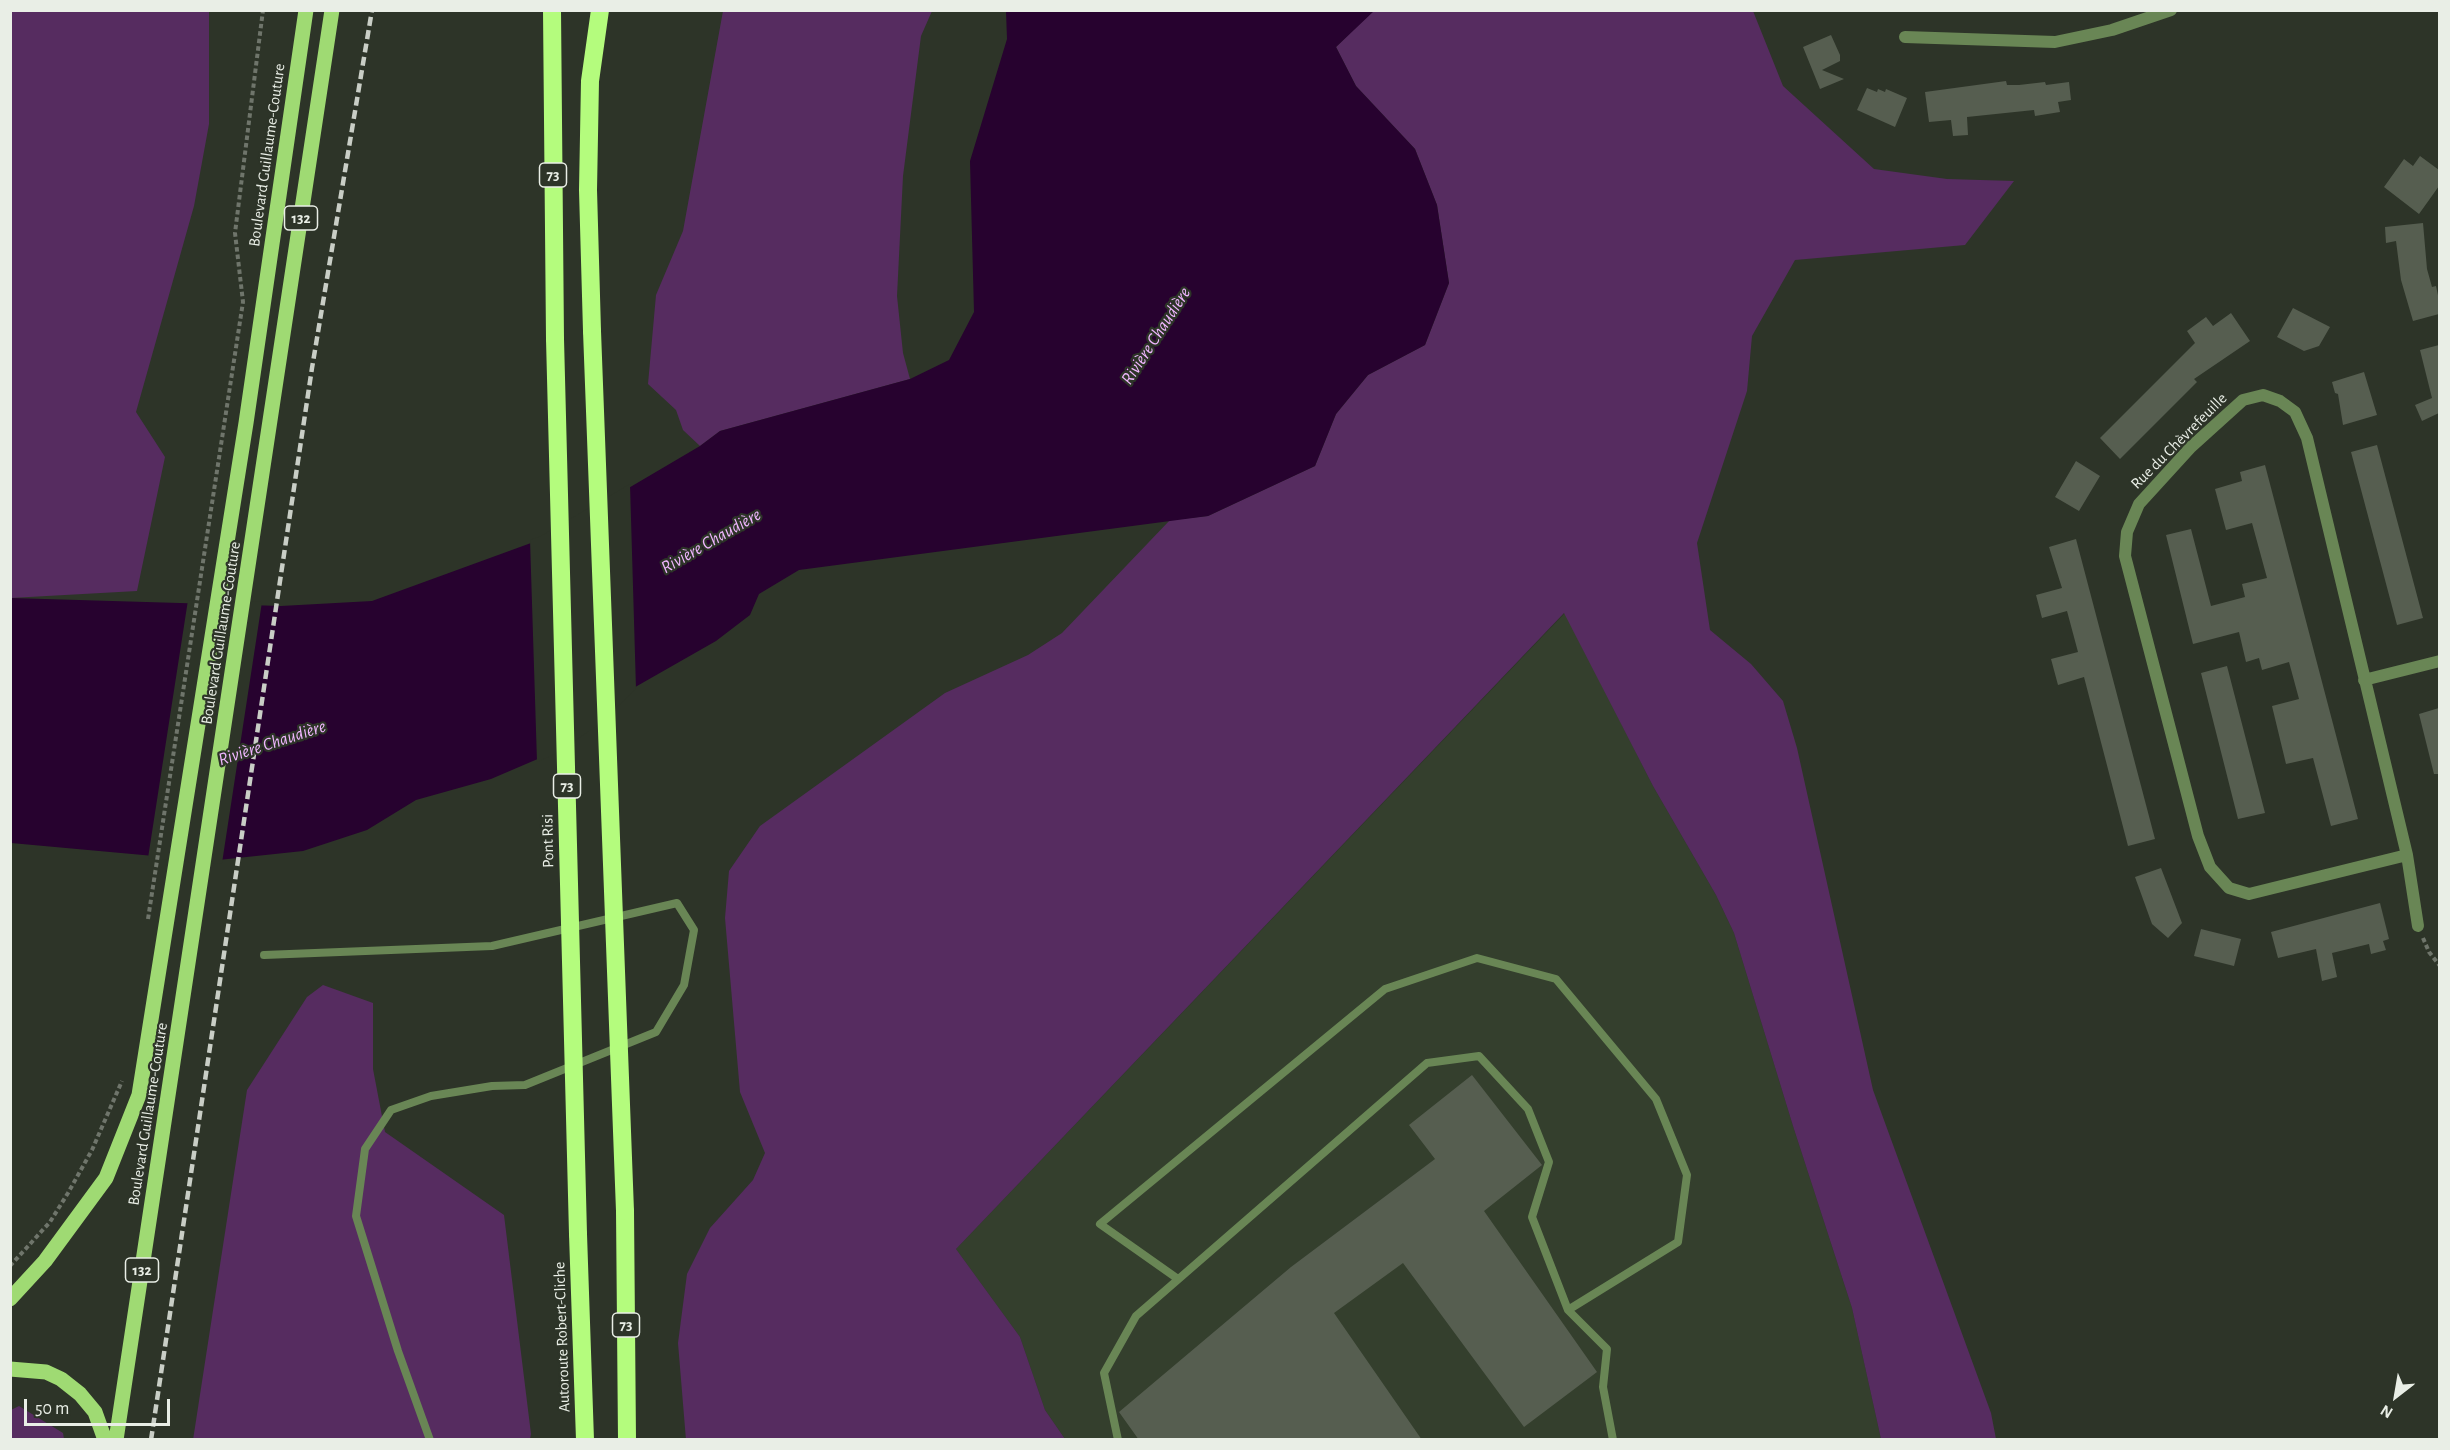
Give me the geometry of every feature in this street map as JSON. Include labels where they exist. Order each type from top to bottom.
[{"type":"highway","name":"Pont Risi","points":[[552,10],[555,339],[578,1234]]},
{"type":"highway","name":"73","points":[[600,10],[590,81],[588,190],[625,1211],[627,1440]]},
{"type":"highway","name":"Autoroute Robert-Cliche","points":[[578,1234],[585,1440]]},
{"type":"main road","name":"Boulevard Guillaume-Couture","points":[[10,1299],[45,1261],[106,1178],[139,1095],[246,423],[306,10]]},
{"type":"main road","name":"Boulevard Guillaume-Couture","points":[[116,1440],[332,10]]},
{"type":"main road","points":[[10,1369],[46,1372],[61,1379],[80,1394],[95,1412],[105,1440]]},
{"type":"street","points":[[1905,38],[2055,42],[2112,30],[2171,10]]},
{"type":"street","name":"Rue du Chèvrefeuille","points":[[2407,855],[2249,894],[2229,888],[2210,867],[2198,836],[2125,556],[2127,532],[2139,504],[2191,447],[2243,400],[2263,395],[2280,401],[2295,411],[2303,429],[2407,855],[2418,926]]},
{"type":"street","points":[[2364,680],[2439,662]]},
{"type":"lane","points":[[264,955],[492,946],[677,903],[694,930],[684,985],[656,1032],[525,1085],[492,1086],[432,1096],[391,1110],[365,1149],[356,1216],[398,1351],[430,1440]]},
{"type":"lane","points":[[1178,1280],[1100,1224],[1385,989],[1477,958],[1556,979],[1656,1099],[1687,1175],[1678,1242],[1568,1310]]},
{"type":"lane","points":[[1118,1440],[1104,1373],[1136,1316],[1427,1063],[1479,1056],[1528,1109],[1549,1162],[1532,1217],[1568,1310],[1607,1349],[1603,1387],[1613,1440]]},
{"type":"path","points":[[148,920],[243,302],[235,233],[263,10]]},
{"type":"path","points":[[2418,926],[2429,952],[2439,966]]},
{"type":"path","points":[[10,1266],[50,1222],[69,1193],[92,1150],[122,1083],[124,1072]]},
{"type":"shaded area","points":[[11,10],[209,11],[209,124],[194,206],[136,412],[165,457],[137,591],[11,598]]},
{"type":"shaded area","points":[[1374,10],[1753,11],[1783,86],[1874,169],[1947,179],[2014,181],[1965,245],[1795,260],[1752,336],[1747,391],[1697,543],[1710,630],[1751,664],[1783,701],[1797,748],[1873,1090],[1991,1413],[1996,1439],[1881,1439],[1852,1308],[1734,933],[1716,895],[1653,786],[1564,613],[956,1249],[1020,1337],[1045,1410],[1065,1439],[686,1440],[678,1343],[687,1274],[710,1228],[753,1180],[765,1153],[740,1092],[725,918],[729,871],[760,826],[945,693],[1028,655],[1062,633],[1170,520],[1208,516],[1315,466],[1336,414],[1368,375],[1425,345],[1449,283],[1437,205],[1415,149],[1356,86],[1336,47]]},
{"type":"shaded area","points":[[723,11],[932,11],[921,36],[903,176],[897,296],[903,353],[910,379],[720,431],[700,446],[683,430],[676,410],[648,384],[656,295],[683,231]]},
{"type":"shaded area","points":[[1565,613],[1653,786],[1716,895],[1734,933],[1852,1308],[1881,1439],[1065,1439],[1045,1410],[1020,1337],[956,1249]]},
{"type":"shaded area","points":[[323,985],[373,1003],[373,1069],[385,1132],[504,1215],[530,1439],[193,1440],[247,1090],[307,997]]},
{"type":"shaded area","points":[[19,1406],[63,1433],[64,1439],[11,1439],[11,1410]]},
{"type":"water","name":"Rivière Chaudière","points":[[1006,11],[1374,11],[1336,47],[1356,86],[1415,149],[1437,205],[1449,283],[1425,345],[1368,375],[1336,414],[1315,466],[1208,516],[799,570],[759,594],[750,615],[716,641],[630,690],[554,752],[491,779],[416,800],[367,830],[303,851],[209,861],[11,843],[11,598],[281,606],[372,601],[542,539],[700,446],[720,431],[910,379],[949,360],[974,312],[970,161],[1007,39]]},
{"type":"pier","points":[[630,484],[636,689],[598,725],[555,754],[537,762],[530,540],[541,536]]},
{"type":"pier","points":[[188,600],[262,602],[222,863],[209,864],[148,858]]},
{"type":"building","points":[[1831,35],[1840,55],[1840,61],[1822,70],[1844,79],[1820,89],[1803,47]]},
{"type":"building","points":[[2006,81],[2007,85],[2045,82],[2046,85],[2069,82],[2071,100],[2058,102],[2060,112],[2035,116],[2034,110],[1967,117],[1968,135],[1953,136],[1951,120],[1929,122],[1925,92]]},
{"type":"building","points":[[1867,88],[1877,92],[1878,89],[1885,92],[1886,89],[1907,98],[1895,127],[1857,110]]},
{"type":"building","points":[[2420,156],[2439,170],[2439,186],[2419,214],[2384,187],[2404,159],[2413,166]]},
{"type":"building","points":[[2423,223],[2427,269],[2432,287],[2436,286],[2439,314],[2413,321],[2401,280],[2396,241],[2386,243],[2385,227]]},
{"type":"building","points":[[2293,308],[2330,327],[2319,346],[2304,351],[2277,337]]},
{"type":"building","points":[[2231,313],[2250,341],[2194,379],[2197,382],[2120,459],[2100,438],[2195,343],[2187,331],[2206,317],[2213,326]]},
{"type":"building","points":[[2439,345],[2439,413],[2422,421],[2415,405],[2432,398],[2420,350]]},
{"type":"building","points":[[2364,372],[2377,415],[2343,425],[2338,394],[2335,393],[2332,382]]},
{"type":"building","points":[[2377,445],[2423,618],[2397,625],[2351,452]]},
{"type":"building","points":[[2076,461],[2100,476],[2079,511],[2055,497]]},
{"type":"building","points":[[2265,465],[2358,819],[2331,826],[2313,758],[2286,764],[2272,706],[2299,699],[2289,662],[2262,670],[2259,658],[2246,662],[2239,632],[2193,644],[2166,535],[2191,529],[2211,606],[2245,597],[2242,584],[2267,578],[2252,523],[2226,530],[2215,489],[2242,481],[2240,472]]},
{"type":"building","points":[[2076,539],[2155,839],[2128,846],[2084,677],[2058,685],[2051,659],[2078,652],[2067,611],[2042,618],[2036,595],[2062,588],[2049,547]]},
{"type":"building","points":[[2227,666],[2265,813],[2238,819],[2201,673]]},
{"type":"building","points":[[2439,708],[2439,774],[2434,774],[2419,714]]},
{"type":"building","points":[[2161,868],[2182,923],[2168,938],[2152,924],[2135,877]]},
{"type":"building","points":[[2380,903],[2389,939],[2383,941],[2386,950],[2371,954],[2369,944],[2332,953],[2337,977],[2322,981],[2316,949],[2278,958],[2271,932]]},
{"type":"building","points":[[2201,929],[2241,939],[2234,966],[2194,956]]},
{"type":"building","points":[[1472,1075],[1542,1165],[1484,1211],[1597,1372],[1524,1427],[1403,1263],[1334,1313],[1422,1440],[1139,1440],[1119,1412],[1291,1267],[1435,1159],[1409,1125]]},
{"type":"railway","points":[[151,1440],[312,368],[372,10]]}]
